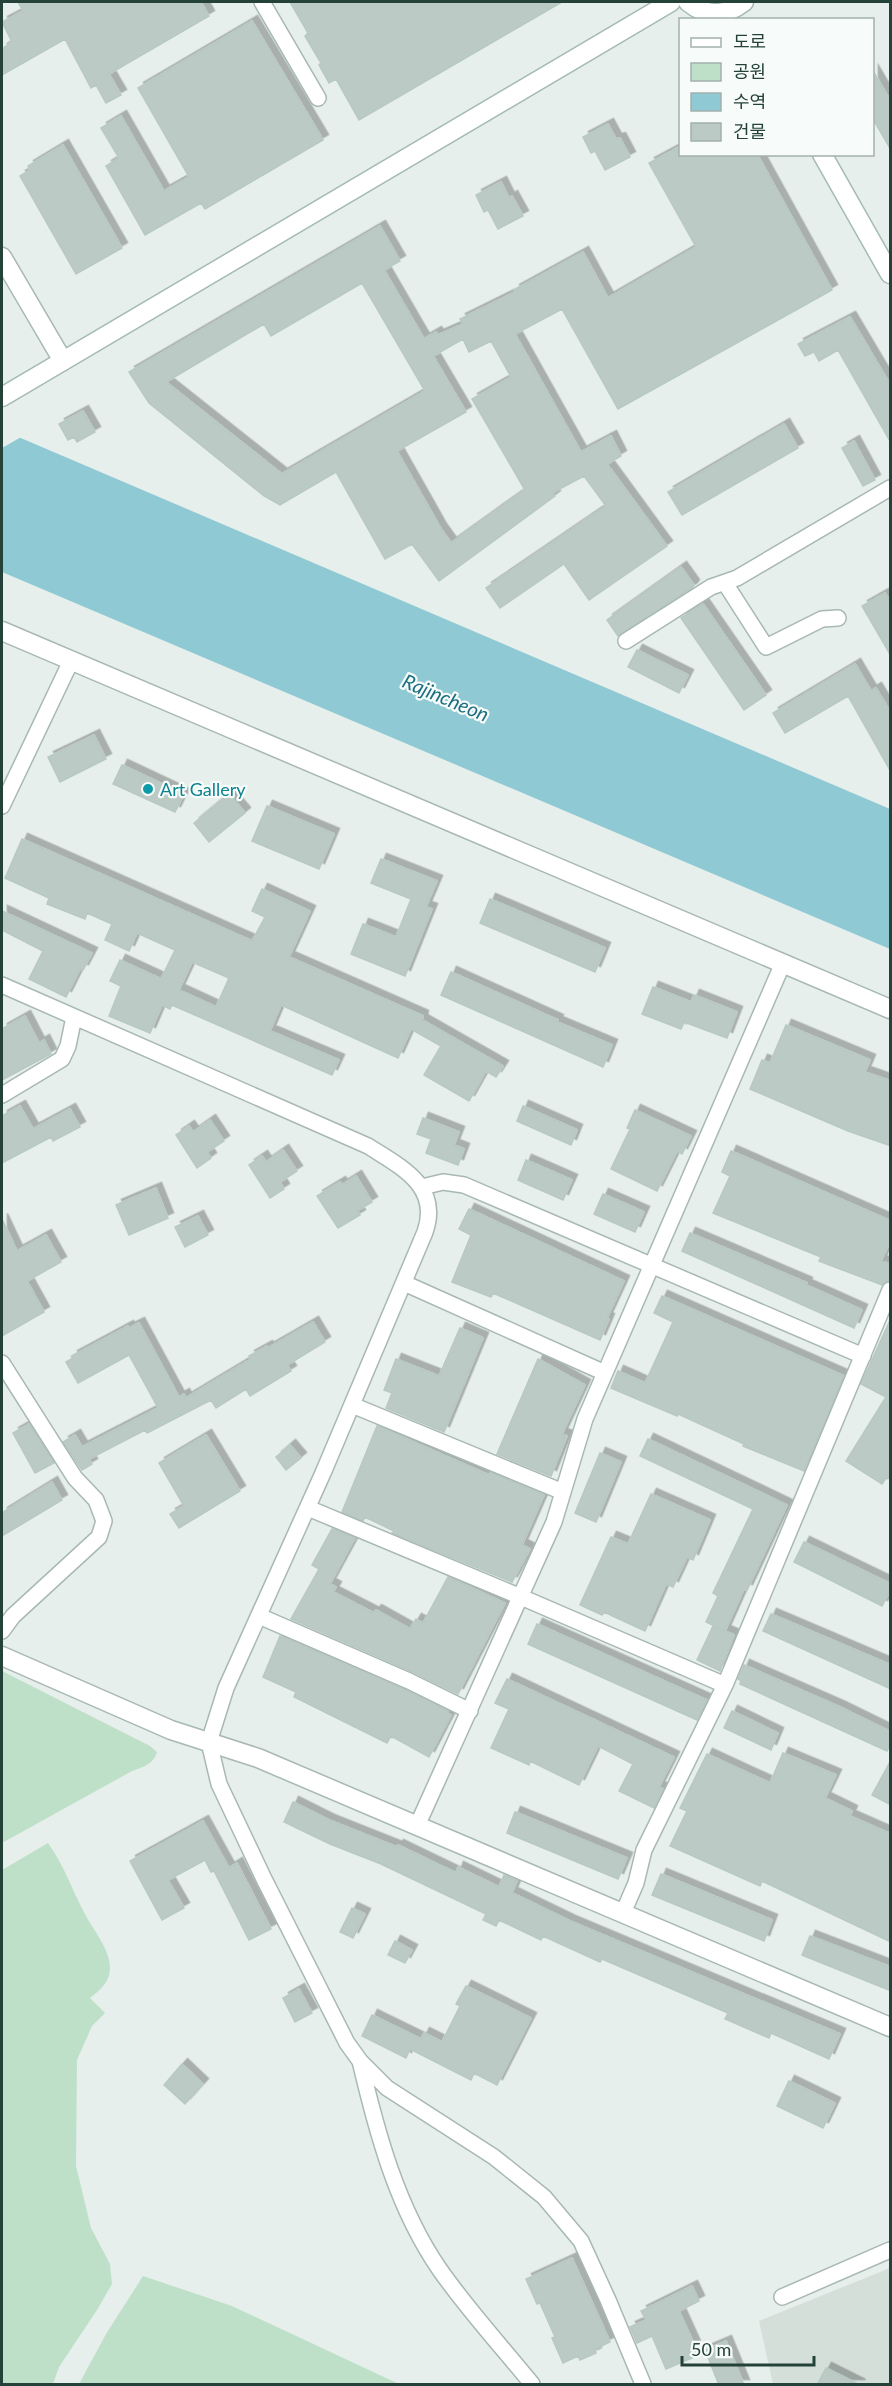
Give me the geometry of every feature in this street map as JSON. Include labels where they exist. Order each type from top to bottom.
[{"type":"street","points":[[262,2],[318,98]]},
{"type":"street","points":[[3,395],[672,2]]},
{"type":"street","points":[[688,2],[707,13],[742,10]]},
{"type":"street","points":[[823,156],[891,274]]},
{"type":"street","points":[[2,256],[63,361]]},
{"type":"street","points":[[626,641],[702,592],[737,578],[891,488]]},
{"type":"street","points":[[725,583],[766,647],[822,619],[838,618]]},
{"type":"street","points":[[2,631],[891,1009]]},
{"type":"street","points":[[2,806],[71,661]]},
{"type":"street","points":[[417,1826],[554,1522],[585,1419],[783,963]]},
{"type":"street","points":[[2,985],[368,1146],[408,1172],[422,1187],[430,1218],[308,1508],[226,1689],[209,1742],[219,1784],[347,2043],[360,2061],[387,2088],[494,2157],[544,2197],[581,2241],[643,2385]]},
{"type":"street","points":[[2,1095],[62,1059],[68,1046],[74,1017]]},
{"type":"street","points":[[422,1187],[443,1182],[464,1185],[863,1356]]},
{"type":"street","points":[[404,1283],[605,1373]]},
{"type":"street","points":[[623,1914],[636,1884],[645,1850],[725,1685],[891,1290]]},
{"type":"street","points":[[2,1363],[75,1478],[96,1500],[104,1521],[99,1537],[13,1616],[2,1631]]},
{"type":"street","points":[[352,1406],[563,1492]]},
{"type":"street","points":[[308,1508],[521,1596],[725,1685]]},
{"type":"street","points":[[259,1616],[409,1681],[470,1711]]},
{"type":"street","points":[[2,1656],[171,1730],[258,1758],[891,2027]]},
{"type":"street","points":[[360,2061],[372,2113],[390,2169],[413,2223],[440,2269],[532,2385]]},
{"type":"street","points":[[782,2297],[891,2250]]},
{"type":"shaded area","points":[[890,2268],[890,2384],[773,2384],[759,2321]]},
{"type":"green space","points":[[2,1671],[150,1746],[157,1752],[156,1756],[148,1764],[2,1843]]},
{"type":"green space","points":[[48,1843],[104,1947],[109,1961],[110,1973],[106,1982],[90,1998],[105,2013],[92,2026],[77,2060],[76,2166],[91,2228],[110,2264],[112,2284],[59,2367],[53,2384],[2,2384],[2,1870]]},
{"type":"green space","points":[[143,2276],[232,2306],[399,2384],[79,2384],[106,2334]]},
{"type":"water","name":"Rajincheon","points":[[2,430],[890,809],[890,949],[2,572]]},
{"type":"pier","points":[[3,427],[23,436],[2,448]]},
{"type":"building","points":[[18,2],[201,2],[209,16],[109,74],[121,95],[106,103],[96,85],[91,88],[65,39],[2,75],[2,49],[12,42],[2,22],[23,11]]},
{"type":"building","points":[[290,2],[562,2],[359,120],[336,79],[329,83],[319,65],[321,63],[305,36],[308,33]]},
{"type":"building","points":[[252,21],[323,140],[205,209],[201,203],[145,235],[106,166],[119,158],[101,128],[121,116],[164,191],[189,177],[138,88]]},
{"type":"building","points":[[874,73],[891,102],[891,150],[874,121]]},
{"type":"building","points":[[608,124],[616,139],[620,138],[630,157],[605,170],[595,151],[591,153],[583,137]]},
{"type":"building","points":[[63,145],[122,248],[76,274],[20,176],[30,170],[28,166]]},
{"type":"building","points":[[679,147],[679,156],[758,156],[832,290],[618,409],[562,309],[515,334],[581,452],[611,436],[621,456],[607,464],[667,546],[589,600],[564,564],[500,608],[486,588],[606,506],[584,476],[552,493],[555,496],[439,581],[412,544],[385,559],[336,472],[280,505],[264,496],[149,403],[129,372],[380,226],[400,261],[384,270],[424,339],[436,332],[438,335],[463,324],[460,319],[515,292],[514,290],[583,252],[608,298],[696,247],[649,163]],"holes":[[[362,283],[425,391],[282,474],[166,382],[264,324],[271,336]],[[463,339],[469,352],[491,341],[511,377],[472,399],[525,490],[451,543],[397,451],[466,412],[433,356]]]},
{"type":"building","points":[[501,182],[509,198],[512,196],[523,216],[498,229],[488,210],[484,212],[476,195]]},
{"type":"building","points":[[850,317],[891,386],[891,443],[838,350],[819,361],[814,352],[805,356],[798,344]]},
{"type":"building","points":[[83,411],[95,432],[77,442],[74,437],[68,440],[59,424]]},
{"type":"building","points":[[784,424],[798,448],[682,515],[668,492]]},
{"type":"building","points":[[854,441],[875,480],[863,486],[842,448]]},
{"type":"building","points":[[681,567],[694,585],[692,588],[618,636],[607,620]]},
{"type":"building","points":[[885,593],[891,603],[891,656],[862,606]]},
{"type":"building","points":[[703,604],[766,695],[744,710],[681,618]]},
{"type":"building","points":[[637,650],[688,675],[679,693],[628,667]]},
{"type":"building","points":[[855,664],[871,691],[876,688],[891,713],[891,772],[848,696],[785,733],[773,713]]},
{"type":"building","points":[[94,735],[106,759],[60,782],[48,757]]},
{"type":"building","name":"Art Gallery","points":[[122,765],[184,794],[175,812],[113,784]]},
{"type":"building","points":[[229,794],[245,813],[209,842],[194,823]]},
{"type":"building","points":[[267,806],[334,834],[319,869],[252,841]]},
{"type":"building","points":[[22,839],[252,941],[265,917],[252,911],[262,889],[310,911],[289,957],[423,1016],[422,1020],[503,1066],[496,1077],[486,1071],[469,1101],[424,1075],[441,1046],[411,1029],[398,1058],[281,1005],[270,1031],[339,1060],[332,1075],[172,1005],[170,1009],[162,1005],[150,1033],[109,1016],[121,986],[110,981],[120,960],[161,979],[175,950],[137,933],[129,951],[105,940],[112,924],[87,913],[85,919],[47,904],[49,898],[5,878]],"holes":[[[192,962],[229,978],[216,1007],[179,990]]]},
{"type":"building","points":[[381,859],[437,881],[426,907],[432,909],[405,976],[351,954],[363,924],[396,937],[411,899],[371,883]]},
{"type":"building","points":[[490,899],[605,948],[595,972],[480,923]]},
{"type":"building","points":[[2,911],[92,953],[83,970],[80,969],[66,997],[29,979],[43,951],[2,930]]},
{"type":"building","points":[[451,972],[612,1045],[603,1067],[441,995]]},
{"type":"building","points":[[653,987],[691,1002],[694,995],[737,1012],[727,1038],[684,1022],[681,1029],[642,1014]]},
{"type":"building","points":[[25,1016],[39,1043],[44,1040],[51,1054],[2,1080],[2,1029]]},
{"type":"building","points":[[786,1025],[870,1060],[865,1072],[891,1081],[891,1146],[848,1131],[750,1089],[762,1060],[770,1063]]},
{"type":"building","points":[[20,1106],[33,1129],[70,1109],[80,1127],[53,1141],[51,1137],[2,1163],[2,1116]]},
{"type":"building","points":[[523,1106],[577,1130],[571,1145],[517,1121]]},
{"type":"building","points":[[635,1110],[691,1136],[682,1154],[677,1151],[657,1191],[611,1169],[630,1129],[627,1128]]},
{"type":"building","points":[[423,1118],[459,1132],[454,1145],[464,1149],[458,1165],[426,1153],[431,1139],[417,1134]]},
{"type":"building","points":[[210,1120],[224,1141],[207,1152],[211,1158],[197,1168],[176,1135],[189,1126],[193,1132]]},
{"type":"building","points":[[283,1150],[297,1171],[280,1182],[284,1189],[270,1198],[249,1165],[262,1156],[266,1162]]},
{"type":"building","points":[[731,1151],[891,1221],[891,1240],[881,1261],[891,1264],[891,1280],[882,1285],[819,1261],[821,1257],[713,1213],[730,1176],[722,1172]]},
{"type":"building","points":[[526,1160],[572,1180],[563,1200],[518,1180]]},
{"type":"building","points":[[356,1176],[372,1202],[357,1211],[360,1215],[338,1228],[317,1196],[340,1182],[342,1185]]},
{"type":"building","points":[[156,1188],[168,1218],[129,1235],[116,1205]]},
{"type":"building","points":[[603,1194],[644,1212],[635,1232],[594,1214]]},
{"type":"building","points":[[469,1209],[624,1281],[607,1318],[609,1319],[600,1340],[493,1293],[491,1297],[452,1282],[471,1235],[459,1229]]},
{"type":"building","points":[[198,1216],[208,1235],[185,1247],[175,1227]]},
{"type":"building","points":[[2,1219],[17,1251],[46,1235],[61,1262],[27,1281],[44,1312],[2,1336]]},
{"type":"building","points":[[690,1233],[807,1283],[806,1285],[862,1310],[854,1328],[682,1251]]},
{"type":"building","points":[[662,1296],[844,1376],[804,1471],[743,1446],[744,1444],[678,1414],[677,1416],[611,1388],[618,1371],[645,1383],[673,1322],[654,1313]]},
{"type":"building","points":[[891,1318],[891,1471],[882,1484],[846,1461],[886,1397],[861,1384]]},
{"type":"building","points":[[313,1322],[325,1342],[287,1365],[291,1371],[250,1396],[246,1389],[216,1408],[211,1400],[147,1433],[145,1430],[89,1459],[92,1464],[82,1470],[63,1442],[75,1435],[82,1447],[158,1408],[129,1355],[78,1383],[66,1362],[73,1358],[72,1356],[128,1326],[129,1328],[139,1323],[179,1397],[184,1394],[186,1398],[251,1359],[249,1356],[267,1346],[268,1348]]},
{"type":"building","points":[[460,1328],[483,1338],[444,1432],[386,1408],[392,1393],[384,1390],[396,1359],[439,1376]]},
{"type":"building","points":[[538,1359],[585,1385],[562,1434],[567,1436],[551,1476],[497,1454]]},
{"type":"building","points":[[29,1424],[54,1463],[35,1473],[13,1433]]},
{"type":"building","points":[[377,1426],[489,1475],[490,1472],[544,1495],[522,1545],[530,1549],[512,1582],[392,1533],[394,1531],[365,1517],[363,1521],[342,1512]]},
{"type":"building","points":[[206,1435],[240,1491],[179,1528],[170,1514],[184,1506],[159,1463]]},
{"type":"building","points":[[648,1439],[787,1505],[725,1631],[706,1622],[718,1596],[713,1593],[753,1509],[640,1456]]},
{"type":"building","points":[[290,1445],[301,1458],[286,1470],[276,1457]]},
{"type":"building","points":[[600,1453],[621,1462],[596,1522],[575,1513]]},
{"type":"building","points":[[52,1482],[62,1500],[2,1536],[2,1513]]},
{"type":"building","points":[[651,1494],[710,1520],[693,1560],[687,1557],[673,1587],[666,1584],[645,1631],[604,1612],[602,1615],[580,1605],[611,1537],[628,1544]]},
{"type":"building","points":[[332,1529],[355,1538],[330,1584],[336,1587],[333,1592],[374,1613],[376,1610],[410,1629],[416,1619],[423,1623],[448,1577],[505,1603],[458,1694],[291,1619],[319,1569],[312,1565]]},
{"type":"building","points":[[804,1542],[891,1584],[891,1589],[882,1606],[794,1562]]},
{"type":"building","points":[[771,1614],[891,1665],[891,1689],[763,1631]]},
{"type":"building","points":[[537,1624],[707,1700],[697,1720],[528,1644]]},
{"type":"building","points":[[713,1626],[734,1635],[720,1671],[697,1660]]},
{"type":"building","points":[[280,1636],[448,1711],[447,1713],[451,1715],[429,1757],[391,1736],[387,1743],[294,1697],[296,1692],[263,1677]]},
{"type":"building","points":[[744,1665],[891,1732],[891,1744],[887,1751],[740,1684],[741,1681],[738,1679]]},
{"type":"building","points":[[507,1679],[674,1757],[659,1787],[663,1789],[654,1808],[619,1791],[633,1764],[598,1746],[579,1785],[530,1761],[529,1765],[491,1748],[509,1709],[495,1703]]},
{"type":"building","points":[[732,1711],[778,1733],[771,1750],[724,1728]]},
{"type":"building","points":[[783,1753],[836,1775],[825,1798],[852,1811],[850,1816],[891,1834],[891,1942],[762,1881],[760,1886],[670,1846],[687,1811],[680,1808],[707,1754],[770,1783]]},
{"type":"building","points":[[891,1760],[891,1805],[872,1795]]},
{"type":"building","points":[[293,1802],[329,1820],[397,1847],[398,1845],[456,1873],[458,1867],[499,1887],[504,1875],[517,1881],[512,1893],[570,1921],[840,2034],[829,2059],[771,2033],[769,2038],[725,2019],[728,2013],[602,1959],[600,1962],[543,1936],[541,1940],[499,1920],[496,1926],[483,1920],[486,1914],[381,1864],[330,1844],[284,1822]]},
{"type":"building","points":[[515,1812],[627,1858],[618,1879],[507,1833]]},
{"type":"building","points":[[203,1821],[229,1868],[237,1863],[271,1929],[249,1940],[214,1871],[211,1872],[205,1860],[168,1880],[184,1908],[162,1920],[130,1861]]},
{"type":"building","points":[[661,1874],[772,1920],[764,1941],[652,1895]]},
{"type":"building","points":[[352,1908],[365,1914],[353,1938],[340,1932]]},
{"type":"building","points":[[810,1936],[891,1967],[891,1991],[802,1955]]},
{"type":"building","points":[[395,1941],[412,1950],[405,1963],[388,1955]]},
{"type":"building","points":[[466,1986],[531,2018],[497,2085],[474,2073],[471,2080],[410,2049],[406,2058],[362,2036],[372,2015],[421,2039],[424,2033],[442,2042],[460,2006],[456,2004]]},
{"type":"building","points":[[299,1989],[312,2013],[295,2022],[283,1998]]},
{"type":"building","points":[[182,2064],[203,2084],[185,2104],[164,2085]]},
{"type":"building","points":[[789,2081],[835,2103],[823,2128],[777,2106]]},
{"type":"building","points":[[572,2258],[610,2342],[595,2349],[596,2353],[580,2360],[578,2356],[563,2363],[552,2338],[555,2337],[526,2279]]},
{"type":"building","points":[[692,2286],[699,2301],[679,2311],[699,2355],[666,2369],[652,2336],[637,2343],[630,2327],[646,2320],[641,2311]]},
{"type":"building","points":[[726,2341],[744,2385],[719,2385],[705,2350]]},
{"type":"building","points":[[826,2368],[860,2385],[817,2385]]},
{"type":"place","name":"Art Gallery","points":[[148,789]]}]
